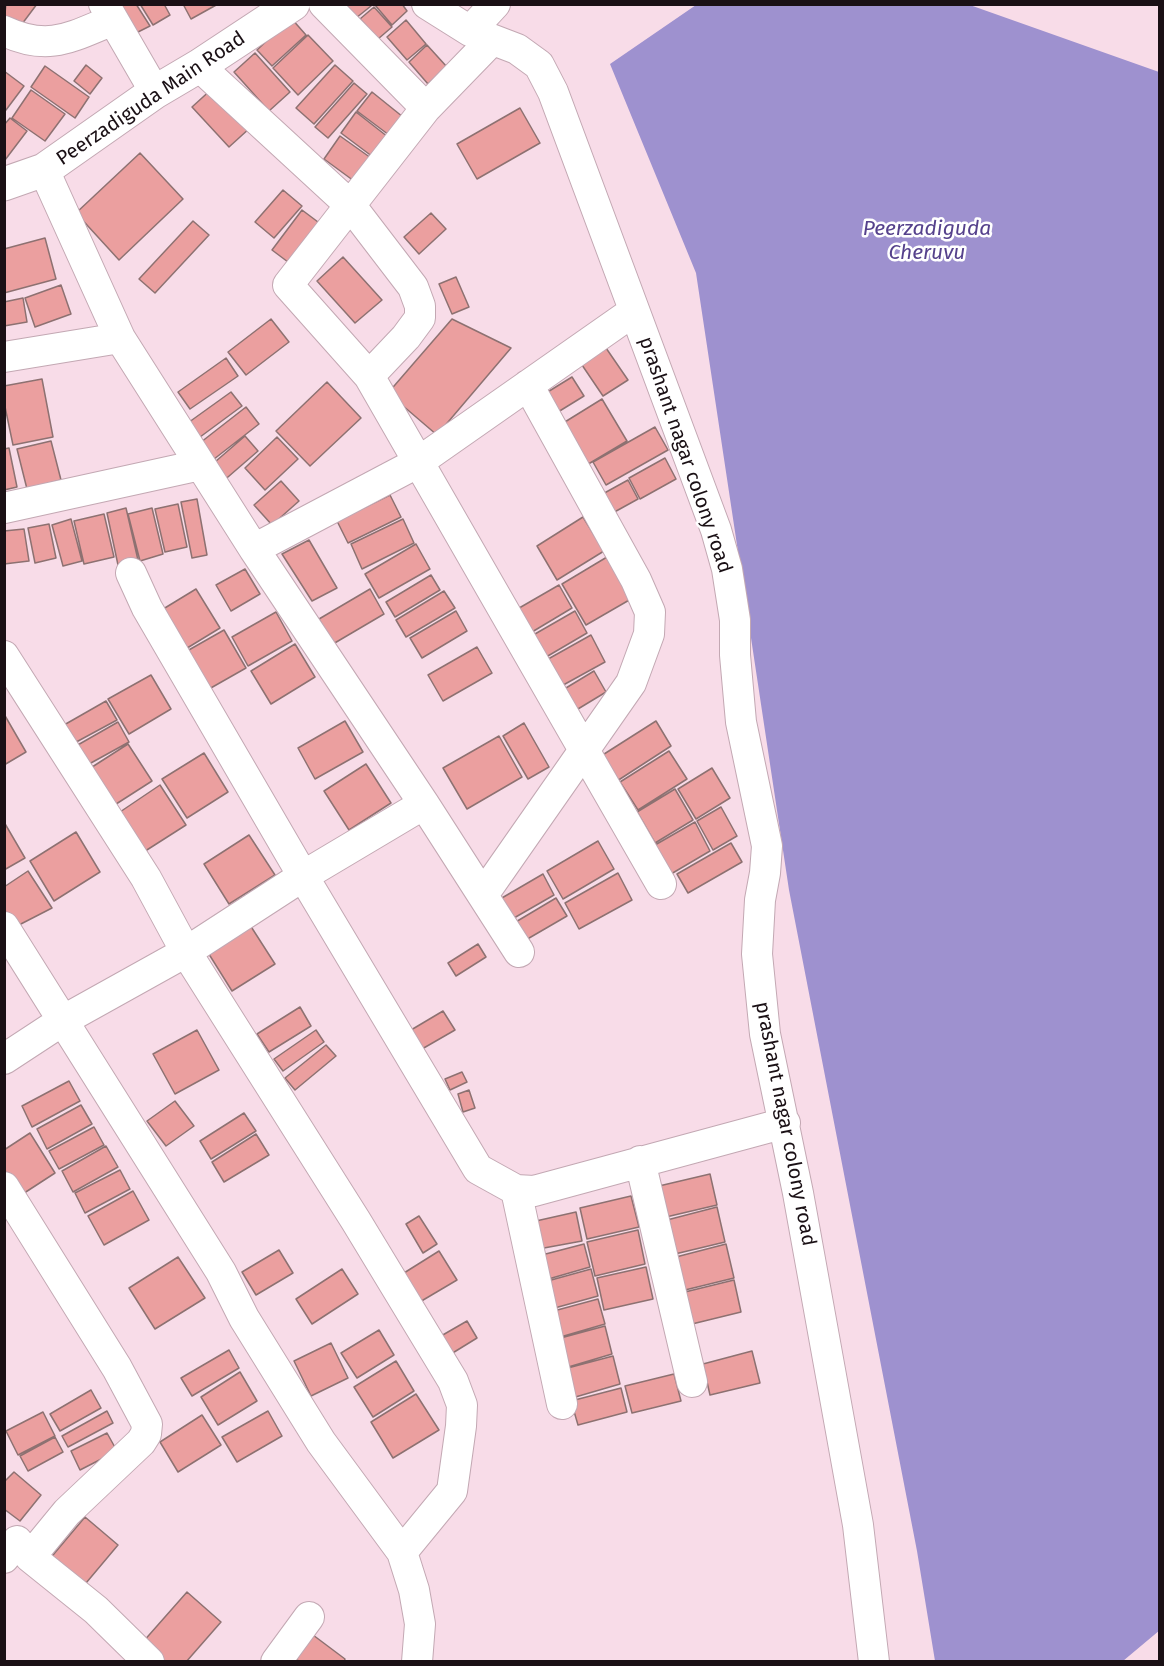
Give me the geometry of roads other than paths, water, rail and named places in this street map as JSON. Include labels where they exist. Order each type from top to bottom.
[{"type":"street","points":[[324,4],[426,108]]},
{"type":"street","name":"prashant nagar colony road","points":[[427,4],[481,36],[517,49],[539,65],[553,92],[716,530],[727,569],[735,620],[735,655],[741,722],[767,846],[760,900],[757,954],[765,1034],[785,1122],[858,1525],[874,1662]]},
{"type":"street","points":[[495,4],[481,36],[288,285],[369,376],[661,884]]},
{"type":"street","name":"Peerzadiguda Main Road","points":[[4,184],[44,170],[281,8]]},
{"type":"street","points":[[4,31],[24,41],[60,41],[108,12],[155,92]]},
{"type":"street","points":[[199,66],[351,206],[413,287],[420,306],[420,318],[406,337],[369,376]]},
{"type":"street","points":[[44,170],[120,338],[254,549],[424,804],[519,952]]},
{"type":"street","points":[[254,549],[417,463],[634,312]]},
{"type":"street","points":[[4,357],[120,338]]},
{"type":"street","points":[[483,895],[632,683],[649,633],[650,612],[636,580],[528,386]]},
{"type":"street","points":[[4,508],[200,465]]},
{"type":"street","points":[[131,573],[147,608],[303,876],[478,1169],[516,1190],[534,1191],[785,1122]]},
{"type":"street","points":[[4,656],[146,878],[186,952],[356,1221],[453,1381],[462,1405],[452,1491],[402,1552]]},
{"type":"street","points":[[4,1059],[62,1022],[186,952],[303,876],[424,804]]},
{"type":"street","points":[[4,927],[221,1272],[244,1318],[321,1442],[402,1552],[414,1590],[420,1624],[417,1662]]},
{"type":"street","points":[[640,1161],[692,1382]]},
{"type":"street","points":[[4,1186],[117,1368],[147,1424],[146,1434],[141,1442],[17,1557],[96,1610],[149,1662]]},
{"type":"street","points":[[516,1190],[562,1404]]},
{"type":"street","points":[[276,1662],[309,1617]]},
{"type":"water","name":"Peerzadiguda Cheruvu","points":[[967,4],[1159,72],[1160,1630],[1123,1661],[935,1661],[917,1551],[789,890],[696,273],[610,64],[696,5]]}]
